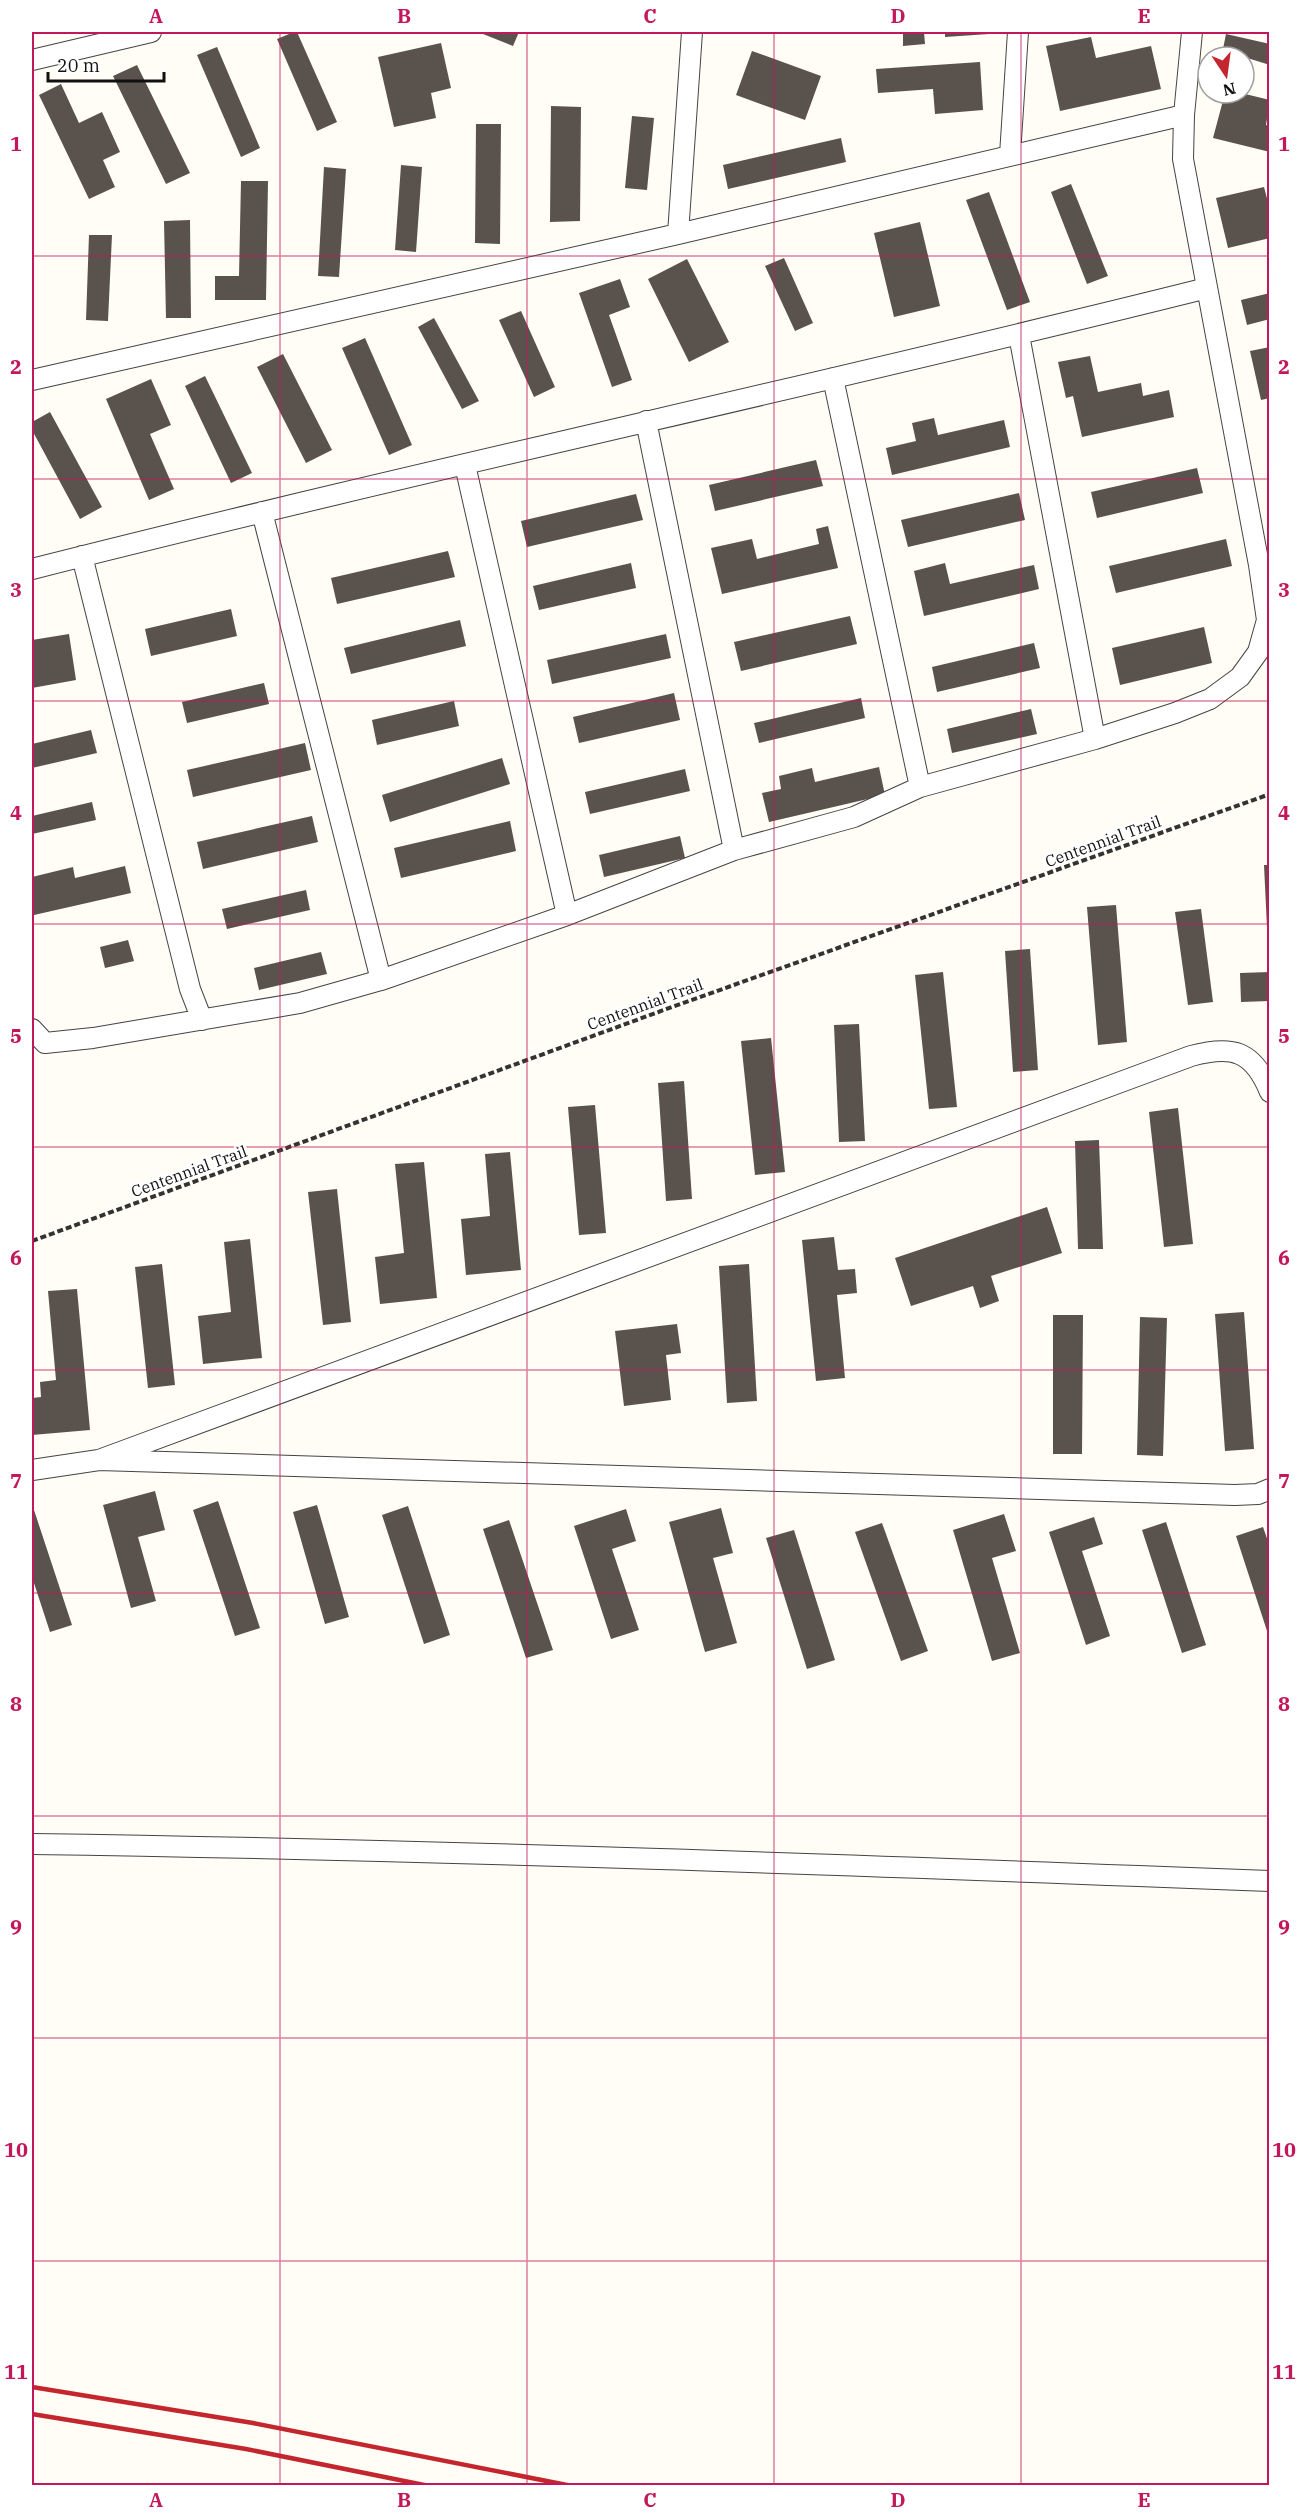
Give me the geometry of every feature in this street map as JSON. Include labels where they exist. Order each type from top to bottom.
[{"type":"lane","points":[[32,60],[151,32]]},
{"type":"lane","points":[[678,234],[692,32]]},
{"type":"lane","points":[[1010,155],[1018,32]]},
{"type":"lane","points":[[32,1029],[45,1043],[93,1038],[300,1003],[381,980],[567,915],[734,850],[854,817],[920,787],[1095,739],[1175,713],[1210,699],[1240,677],[1258,652],[1267,620],[1259,565],[1183,159],[1184,115],[1192,32]]},
{"type":"lane","points":[[32,380],[678,234],[1184,115]]},
{"type":"lane","points":[[32,569],[262,512],[1019,335],[1207,288]]},
{"type":"lane","points":[[1019,335],[1095,739]]},
{"type":"lane","points":[[833,378],[920,787]]},
{"type":"lane","points":[[646,421],[734,850]]},
{"type":"lane","points":[[465,465],[567,915]]},
{"type":"lane","points":[[262,512],[381,980]]},
{"type":"lane","points":[[82,556],[190,989],[202,1020]]},
{"type":"lane","points":[[99,1460],[1191,1056],[1217,1049],[1244,1056],[1262,1073],[1269,1092]]},
{"type":"lane","points":[[32,1470],[99,1460],[1235,1495],[1258,1494],[1269,1489]]},
{"type":"lane","points":[[32,1844],[254,1847],[751,1861],[1269,1881]]},
{"type":"path","name":"Centennial Trail","points":[[32,1241],[672,1007],[1269,794]]},
{"type":"building","points":[[297,32],[337,122],[317,131],[277,39]]},
{"type":"building","points":[[478,32],[519,32],[513,46]]},
{"type":"building","points":[[903,32],[924,32],[925,44],[903,46]]},
{"type":"building","points":[[945,32],[988,32],[989,34],[945,37]]},
{"type":"building","points":[[1226,34],[1270,44],[1270,65],[1256,61],[1256,45],[1224,45]]},
{"type":"building","points":[[1091,37],[1096,58],[1151,46],[1161,89],[1060,111],[1046,46]]},
{"type":"building","points":[[441,43],[451,88],[431,93],[436,118],[394,127],[378,57]]},
{"type":"building","points":[[217,47],[260,148],[241,157],[197,55]]},
{"type":"building","points":[[752,51],[821,76],[805,120],[736,95]]},
{"type":"building","points":[[980,62],[983,110],[935,114],[933,89],[878,93],[876,69]]},
{"type":"building","points":[[137,65],[190,173],[166,184],[113,76]]},
{"type":"building","points":[[61,84],[79,123],[102,112],[120,152],[103,160],[115,187],[89,199],[39,95]]},
{"type":"building","points":[[1256,97],[1270,100],[1266,125],[1270,126],[1270,152],[1213,138],[1222,105],[1256,105]]},
{"type":"building","points":[[551,106],[581,107],[580,221],[550,222]]},
{"type":"building","points":[[632,116],[654,118],[647,190],[625,188]]},
{"type":"building","points":[[476,124],[501,124],[500,244],[475,243]]},
{"type":"building","points":[[841,138],[846,162],[728,189],[723,165]]},
{"type":"building","points":[[401,165],[422,167],[416,252],[395,250]]},
{"type":"building","points":[[324,167],[346,169],[339,277],[318,276]]},
{"type":"building","points":[[241,181],[268,181],[266,300],[215,300],[215,276],[239,276]]},
{"type":"building","points":[[1071,184],[1108,276],[1087,284],[1051,192]]},
{"type":"building","points":[[1264,187],[1270,210],[1270,238],[1228,248],[1216,198]]},
{"type":"building","points":[[989,192],[1030,302],[1007,310],[966,200]]},
{"type":"building","points":[[190,220],[191,318],[166,318],[164,221]]},
{"type":"building","points":[[920,222],[940,306],[894,317],[874,233]]},
{"type":"building","points":[[89,235],[112,235],[108,321],[86,320]]},
{"type":"building","points":[[784,258],[813,323],[795,331],[765,266]]},
{"type":"building","points":[[687,259],[729,342],[689,362],[648,279]]},
{"type":"building","points":[[620,279],[630,307],[609,315],[632,380],[612,387],[579,293]]},
{"type":"building","points":[[1270,293],[1270,319],[1247,325],[1241,300]]},
{"type":"building","points":[[521,311],[555,387],[534,397],[499,320]]},
{"type":"building","points":[[434,318],[479,401],[462,409],[418,327]]},
{"type":"building","points":[[365,338],[412,445],[389,455],[342,348]]},
{"type":"building","points":[[1270,347],[1270,398],[1261,400],[1250,351]]},
{"type":"building","points":[[283,354],[332,450],[306,463],[257,367]]},
{"type":"building","points":[[1090,356],[1098,392],[1141,383],[1143,396],[1169,390],[1174,417],[1082,437],[1073,396],[1066,398],[1058,362]]},
{"type":"building","points":[[205,376],[252,473],[231,483],[185,386]]},
{"type":"building","points":[[151,379],[171,425],[150,434],[174,489],[149,500],[106,399]]},
{"type":"building","points":[[50,412],[102,507],[80,519],[32,430],[32,422]]},
{"type":"building","points":[[934,418],[938,435],[1004,420],[1010,447],[892,475],[886,448],[916,441],[912,423]]},
{"type":"building","points":[[816,460],[823,486],[715,511],[709,485]]},
{"type":"building","points":[[1197,468],[1203,493],[1097,518],[1091,492]]},
{"type":"building","points":[[1019,493],[1025,520],[908,547],[901,520]]},
{"type":"building","points":[[636,494],[643,520],[527,547],[521,521]]},
{"type":"building","points":[[828,526],[838,568],[722,594],[711,548],[752,539],[757,559],[819,544],[816,529]]},
{"type":"building","points":[[1226,539],[1232,566],[1116,593],[1109,566]]},
{"type":"building","points":[[448,551],[455,577],[337,604],[331,578]]},
{"type":"building","points":[[631,563],[636,588],[539,610],[533,586]]},
{"type":"building","points":[[945,563],[950,584],[1034,565],[1039,589],[924,616],[914,571]]},
{"type":"building","points":[[231,609],[237,636],[151,656],[145,629]]},
{"type":"building","points":[[850,616],[857,644],[741,671],[734,642]]},
{"type":"building","points":[[460,620],[466,646],[351,674],[344,648]]},
{"type":"building","points":[[1204,627],[1212,663],[1120,685],[1112,648]]},
{"type":"building","points":[[69,634],[76,680],[32,688],[32,640]]},
{"type":"building","points":[[666,634],[671,658],[552,684],[547,660]]},
{"type":"building","points":[[1034,643],[1040,668],[937,692],[932,667]]},
{"type":"building","points":[[264,683],[269,704],[187,723],[182,702]]},
{"type":"building","points":[[674,693],[680,720],[579,743],[573,717]]},
{"type":"building","points":[[861,698],[865,718],[759,743],[754,723]]},
{"type":"building","points":[[454,701],[459,726],[377,745],[372,720]]},
{"type":"building","points":[[1031,709],[1037,734],[952,753],[947,729]]},
{"type":"building","points":[[91,730],[97,753],[32,768],[32,744]]},
{"type":"building","points":[[305,743],[311,770],[193,797],[187,770]]},
{"type":"building","points":[[502,758],[510,784],[390,822],[382,795]]},
{"type":"building","points":[[879,767],[885,795],[769,822],[762,793],[781,789],[779,776],[812,768],[815,782]]},
{"type":"building","points":[[685,769],[690,791],[590,814],[585,792]]},
{"type":"building","points":[[92,802],[96,820],[32,834],[32,816]]},
{"type":"building","points":[[312,816],[318,842],[203,869],[197,842]]},
{"type":"building","points":[[510,821],[516,851],[401,878],[394,848]]},
{"type":"building","points":[[680,836],[685,858],[604,877],[599,855]]},
{"type":"building","points":[[1264,865],[1270,865],[1270,948],[1268,948]]},
{"type":"building","points":[[125,866],[131,893],[34,915],[32,877],[73,867],[75,878]]},
{"type":"building","points":[[306,890],[310,910],[227,929],[222,909]]},
{"type":"building","points":[[1116,905],[1127,1042],[1098,1045],[1087,907]]},
{"type":"building","points":[[1201,909],[1213,1002],[1188,1005],[1175,912]]},
{"type":"building","points":[[128,940],[134,961],[105,968],[100,947]]},
{"type":"building","points":[[1030,949],[1038,1070],[1013,1072],[1005,951]]},
{"type":"building","points":[[321,952],[327,974],[259,990],[254,968]]},
{"type":"building","points":[[943,972],[957,1107],[929,1109],[915,975]]},
{"type":"building","points":[[1270,972],[1270,1001],[1241,1002],[1240,973]]},
{"type":"building","points":[[859,1024],[865,1141],[839,1142],[834,1025]]},
{"type":"building","points":[[771,1038],[785,1172],[755,1175],[741,1041]]},
{"type":"building","points":[[684,1081],[692,1199],[666,1201],[658,1083]]},
{"type":"building","points":[[595,1105],[606,1233],[579,1235],[568,1107]]},
{"type":"building","points":[[1178,1108],[1193,1244],[1164,1247],[1149,1112]]},
{"type":"building","points":[[1099,1140],[1103,1249],[1078,1249],[1075,1141]]},
{"type":"building","points":[[510,1152],[521,1270],[466,1275],[461,1219],[490,1216],[485,1154]]},
{"type":"building","points":[[424,1162],[437,1298],[380,1304],[375,1257],[404,1253],[395,1164]]},
{"type":"building","points":[[337,1189],[351,1322],[323,1325],[308,1192]]},
{"type":"building","points":[[1047,1207],[1062,1253],[991,1276],[999,1301],[980,1308],[973,1286],[911,1306],[895,1258]]},
{"type":"building","points":[[834,1237],[838,1270],[855,1269],[857,1293],[837,1295],[845,1378],[816,1381],[802,1240]]},
{"type":"building","points":[[250,1239],[262,1358],[203,1364],[198,1316],[231,1312],[224,1242]]},
{"type":"building","points":[[162,1264],[175,1385],[148,1388],[135,1267]]},
{"type":"building","points":[[749,1264],[757,1401],[727,1403],[719,1266]]},
{"type":"building","points":[[77,1289],[90,1430],[32,1435],[32,1398],[41,1397],[40,1382],[56,1380],[48,1291]]},
{"type":"building","points":[[1244,1312],[1254,1449],[1225,1451],[1215,1314]]},
{"type":"building","points":[[1053,1315],[1083,1315],[1082,1454],[1053,1454]]},
{"type":"building","points":[[1140,1317],[1167,1318],[1163,1456],[1137,1455]]},
{"type":"building","points":[[677,1324],[681,1353],[666,1355],[671,1400],[624,1406],[615,1331]]},
{"type":"building","points":[[155,1491],[165,1530],[138,1537],[156,1601],[131,1608],[103,1505]]},
{"type":"building","points":[[218,1501],[260,1628],[235,1636],[193,1510]]},
{"type":"building","points":[[317,1505],[349,1617],[325,1624],[293,1512]]},
{"type":"building","points":[[408,1506],[450,1635],[424,1644],[382,1515]]},
{"type":"building","points":[[33,1507],[72,1625],[50,1632],[32,1577]]},
{"type":"building","points":[[721,1508],[733,1553],[713,1558],[737,1643],[705,1652],[669,1522]]},
{"type":"building","points":[[626,1509],[636,1541],[612,1549],[639,1630],[611,1639],[574,1526]]},
{"type":"building","points":[[1004,1514],[1016,1551],[992,1558],[1020,1653],[992,1661],[953,1530]]},
{"type":"building","points":[[1094,1517],[1103,1544],[1082,1551],[1110,1636],[1086,1645],[1049,1532]]},
{"type":"building","points":[[509,1520],[553,1650],[526,1658],[483,1529]]},
{"type":"building","points":[[1166,1522],[1206,1645],[1182,1653],[1142,1530]]},
{"type":"building","points":[[882,1523],[928,1651],[901,1661],[855,1532]]},
{"type":"building","points":[[1263,1527],[1270,1547],[1269,1637],[1236,1536]]},
{"type":"building","points":[[794,1530],[835,1660],[807,1669],[766,1538]]},
{"type":"railway","points":[[32,2387],[253,2423],[572,2486]]},
{"type":"railway","points":[[32,2414],[246,2449],[429,2486]]}]
